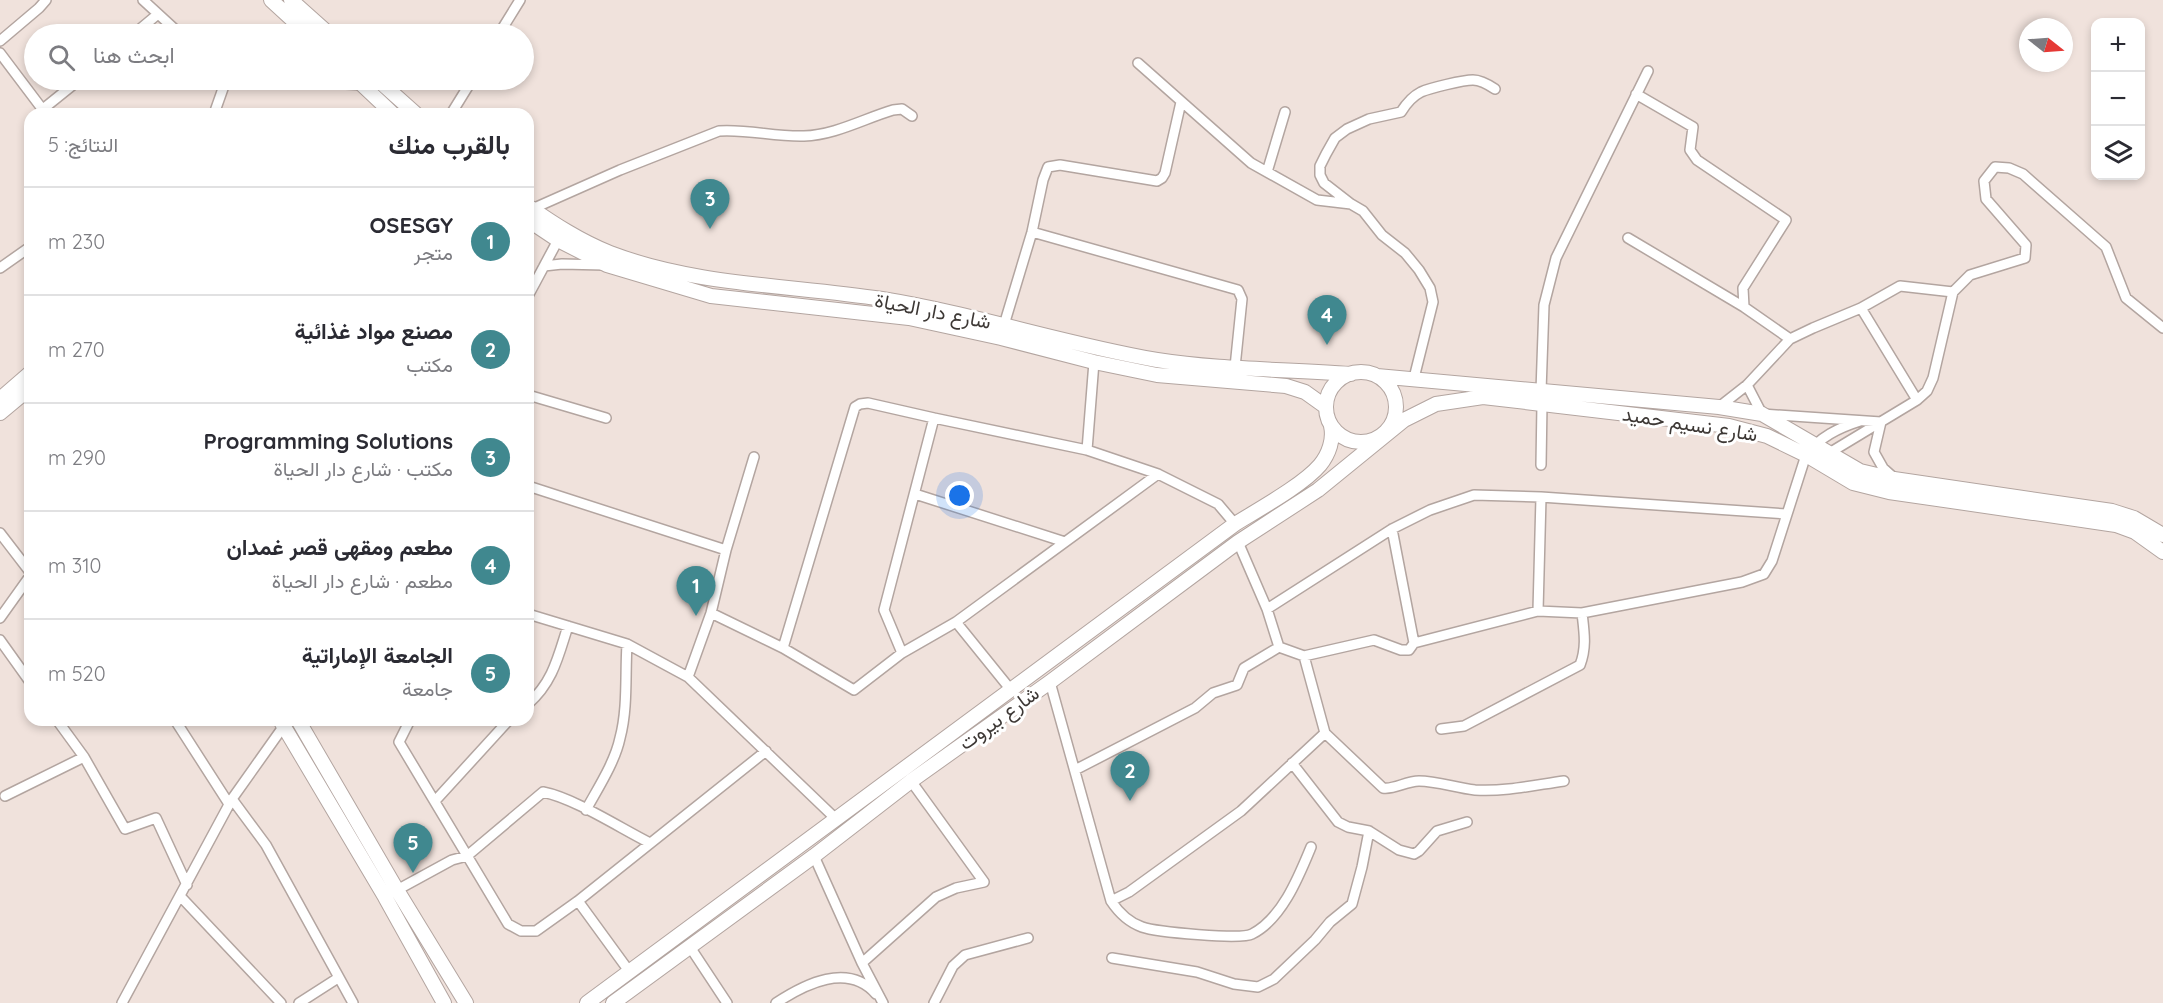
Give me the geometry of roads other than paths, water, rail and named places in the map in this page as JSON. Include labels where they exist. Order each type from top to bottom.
[{"type":"main road","points":[[271,0],[297,24]]},
{"type":"main road","points":[[291,0],[318,24]]},
{"type":"main road","points":[[368,90],[387,108]]},
{"type":"main road","points":[[389,90],[409,108]]},
{"type":"main road","name":"شارع دار الحياة","points":[[534,214],[586,243],[656,267],[687,274],[882,299],[944,311],[1004,325],[1157,375],[1286,386],[1305,392],[1326,407]]},
{"type":"main road","name":"شارع دار الحياة","points":[[534,216],[558,240],[608,265],[711,296],[909,318],[1094,355],[1351,374]]},
{"type":"main road","points":[[1369,373],[1377,376],[1393,392],[1396,403],[1395,415],[1384,435],[1373,440],[1361,442],[1350,440],[1339,435],[1331,426],[1326,407],[1328,396],[1333,386],[1341,378],[1351,374],[1369,373]]},
{"type":"main road","name":"شارع نسيم حميد","points":[[1377,376],[1414,378],[1729,426],[1767,436],[1853,483],[1889,492],[2116,525],[2135,532],[2163,552]]},
{"type":"main road","points":[[0,399],[24,379]]},
{"type":"main road","points":[[0,413],[24,393]]},
{"type":"main road","name":"شارع نسيم حميد","points":[[1384,435],[1404,420],[1436,404],[1483,397],[1542,397],[1719,407],[1762,414],[1860,471],[1894,479],[2112,511],[2134,518],[2163,536]]},
{"type":"main road","name":"شارع بيروت","points":[[587,1003],[629,971],[757,887],[814,856],[910,781],[1050,682],[1058,666],[1235,525],[1309,475],[1321,464],[1328,452],[1333,434],[1331,426]]},
{"type":"main road","name":"شارع بيروت","points":[[614,1003],[690,947],[836,819],[1011,690],[1058,666],[1318,490],[1384,435]]},
{"type":"main road","points":[[287,726],[391,893],[466,1003]]},
{"type":"main road","points":[[301,726],[391,893],[444,1003]]},
{"type":"street","points":[[0,41],[46,0]]},
{"type":"street","points":[[143,0],[168,24]]},
{"type":"street","points":[[505,24],[520,0]]},
{"type":"street","points":[[147,24],[158,15]]},
{"type":"street","points":[[0,53],[24,84]]},
{"type":"street","points":[[1138,63],[1150,71],[1181,102],[1251,163],[1317,200],[1351,204]]},
{"type":"street","points":[[1541,465],[1544,305],[1556,258],[1647,71]]},
{"type":"street","points":[[1414,378],[1433,302],[1430,288],[1405,253],[1382,235],[1363,211],[1324,183],[1320,175],[1320,166],[1335,138],[1347,129],[1369,119],[1401,111],[1407,102],[1420,93],[1436,87],[1472,80],[1488,84],[1495,89]]},
{"type":"street","points":[[28,90],[42,108]]},
{"type":"street","points":[[49,108],[68,90]]},
{"type":"street","points":[[215,108],[222,90]]},
{"type":"street","points":[[455,108],[466,90]]},
{"type":"street","points":[[1636,94],[1693,127],[1690,150],[1697,160],[1786,220],[1743,288],[1744,307]]},
{"type":"street","points":[[1004,325],[1032,232],[1048,167],[1060,165],[1157,181],[1165,173],[1181,102]]},
{"type":"street","points":[[534,209],[620,170],[719,131],[737,130],[803,136],[839,130],[893,110],[902,109],[912,116]]},
{"type":"street","points":[[1267,172],[1285,112]]},
{"type":"street","points":[[1811,458],[1830,452],[1917,400],[1927,391],[1934,378],[1953,292],[1970,275],[2025,258],[2026,245],[1986,199],[1984,181],[1995,167],[2009,168],[2023,174],[2106,247],[2126,298],[2163,328]]},
{"type":"street","points":[[1032,232],[1238,290],[1242,294],[1242,299],[1235,367]]},
{"type":"street","points":[[1628,238],[1744,307],[1790,339]]},
{"type":"street","points":[[534,285],[558,240]]},
{"type":"street","points":[[0,268],[24,252]]},
{"type":"street","points":[[544,266],[608,265]]},
{"type":"street","points":[[1719,407],[1748,385],[1790,339],[1861,308],[1900,286],[1953,292]]},
{"type":"street","points":[[1861,308],[1917,400]]},
{"type":"street","points":[[1087,450],[1094,355]]},
{"type":"street","points":[[1748,385],[1762,414],[1881,422]]},
{"type":"street","points":[[534,397],[606,418]]},
{"type":"street","points":[[783,648],[855,407],[860,404],[868,403],[1087,450],[1158,474],[1218,504],[1235,525]]},
{"type":"street","points":[[902,653],[884,610],[934,418]]},
{"type":"street","points":[[1279,647],[1304,656],[1374,640],[1401,650],[1409,650],[1414,643],[1538,611],[1582,613],[1742,582],[1764,574],[1772,561],[1786,514],[1815,444],[1838,428],[1860,421]]},
{"type":"street","points":[[1881,422],[1874,452],[1883,468],[1894,479]]},
{"type":"street","points":[[688,676],[711,613],[726,550],[753,457]]},
{"type":"street","points":[[711,613],[783,648],[854,690],[902,653],[956,622],[1158,474]]},
{"type":"street","points":[[534,488],[726,550]]},
{"type":"street","points":[[915,494],[1065,542]]},
{"type":"street","points":[[1267,609],[1392,529],[1430,510],[1474,495],[1541,497],[1786,514]]},
{"type":"street","points":[[1538,611],[1541,497]]},
{"type":"street","points":[[1392,529],[1414,643]]},
{"type":"street","points":[[0,532],[24,566]]},
{"type":"street","points":[[1238,542],[1267,609],[1279,647]]},
{"type":"street","points":[[0,618],[24,583]]},
{"type":"street","points":[[1441,729],[1464,726],[1580,665],[1586,640],[1582,613]]},
{"type":"street","points":[[534,616],[627,644],[688,676],[836,819]]},
{"type":"street","points":[[956,622],[1011,690]]},
{"type":"street","points":[[534,698],[541,692],[552,674],[568,626]]},
{"type":"street","points":[[0,640],[24,674]]},
{"type":"street","points":[[586,810],[614,756],[620,739],[624,719],[627,644]]},
{"type":"street","points":[[1075,770],[1195,708],[1213,693],[1238,685],[1244,668],[1279,647]]},
{"type":"street","points":[[1304,656],[1325,733],[1383,788],[1419,781],[1477,790],[1509,789],[1564,781]]},
{"type":"street","points":[[1050,682],[1111,901],[1121,915],[1143,927],[1218,935],[1251,935],[1270,920],[1291,892],[1311,847]]},
{"type":"street","points":[[61,726],[84,757],[125,829],[156,818],[187,885]]},
{"type":"street","points":[[179,726],[231,801],[266,845],[352,1003]]},
{"type":"street","points":[[122,1003],[231,801],[281,726]]},
{"type":"street","points":[[407,726],[399,742],[508,924],[521,931],[536,931],[578,901],[766,751]]},
{"type":"street","points":[[435,801],[504,726]]},
{"type":"street","points":[[1111,901],[1129,892],[1241,811],[1325,733]]},
{"type":"street","points":[[5,796],[84,757]]},
{"type":"street","points":[[1292,763],[1338,822],[1347,827],[1369,831],[1399,850],[1414,854],[1437,831],[1467,822]]},
{"type":"street","points":[[862,963],[936,897],[956,888],[984,882],[910,781]]},
{"type":"street","points":[[391,893],[452,860],[467,856],[543,792],[551,793],[650,843]]},
{"type":"street","points":[[1112,958],[1197,972],[1233,984],[1258,987],[1274,979],[1315,940],[1330,922],[1352,904],[1369,831]]},
{"type":"street","points":[[814,856],[862,963],[883,1002]]},
{"type":"street","points":[[181,897],[282,1003]]},
{"type":"street","points":[[578,901],[629,971]]},
{"type":"street","points":[[934,1003],[952,966],[965,955],[1028,938]]},
{"type":"street","points":[[690,947],[727,1003]]},
{"type":"street","points":[[776,1003],[796,989],[835,977],[846,976],[871,988],[883,1002]]},
{"type":"street","points":[[299,1003],[338,978]]},
{"type":"place","name":"Programming Solutions","points":[[710,229]]},
{"type":"place","name":"مطعم ومقهى قصر غمدان","points":[[1327,345]]},
{"type":"place","name":"OSESGY","points":[[696,616]]},
{"type":"place","name":"مصنع مواد غذائية","points":[[1130,801]]},
{"type":"place","name":"الجامعة الإماراتية","points":[[413,873]]}]
